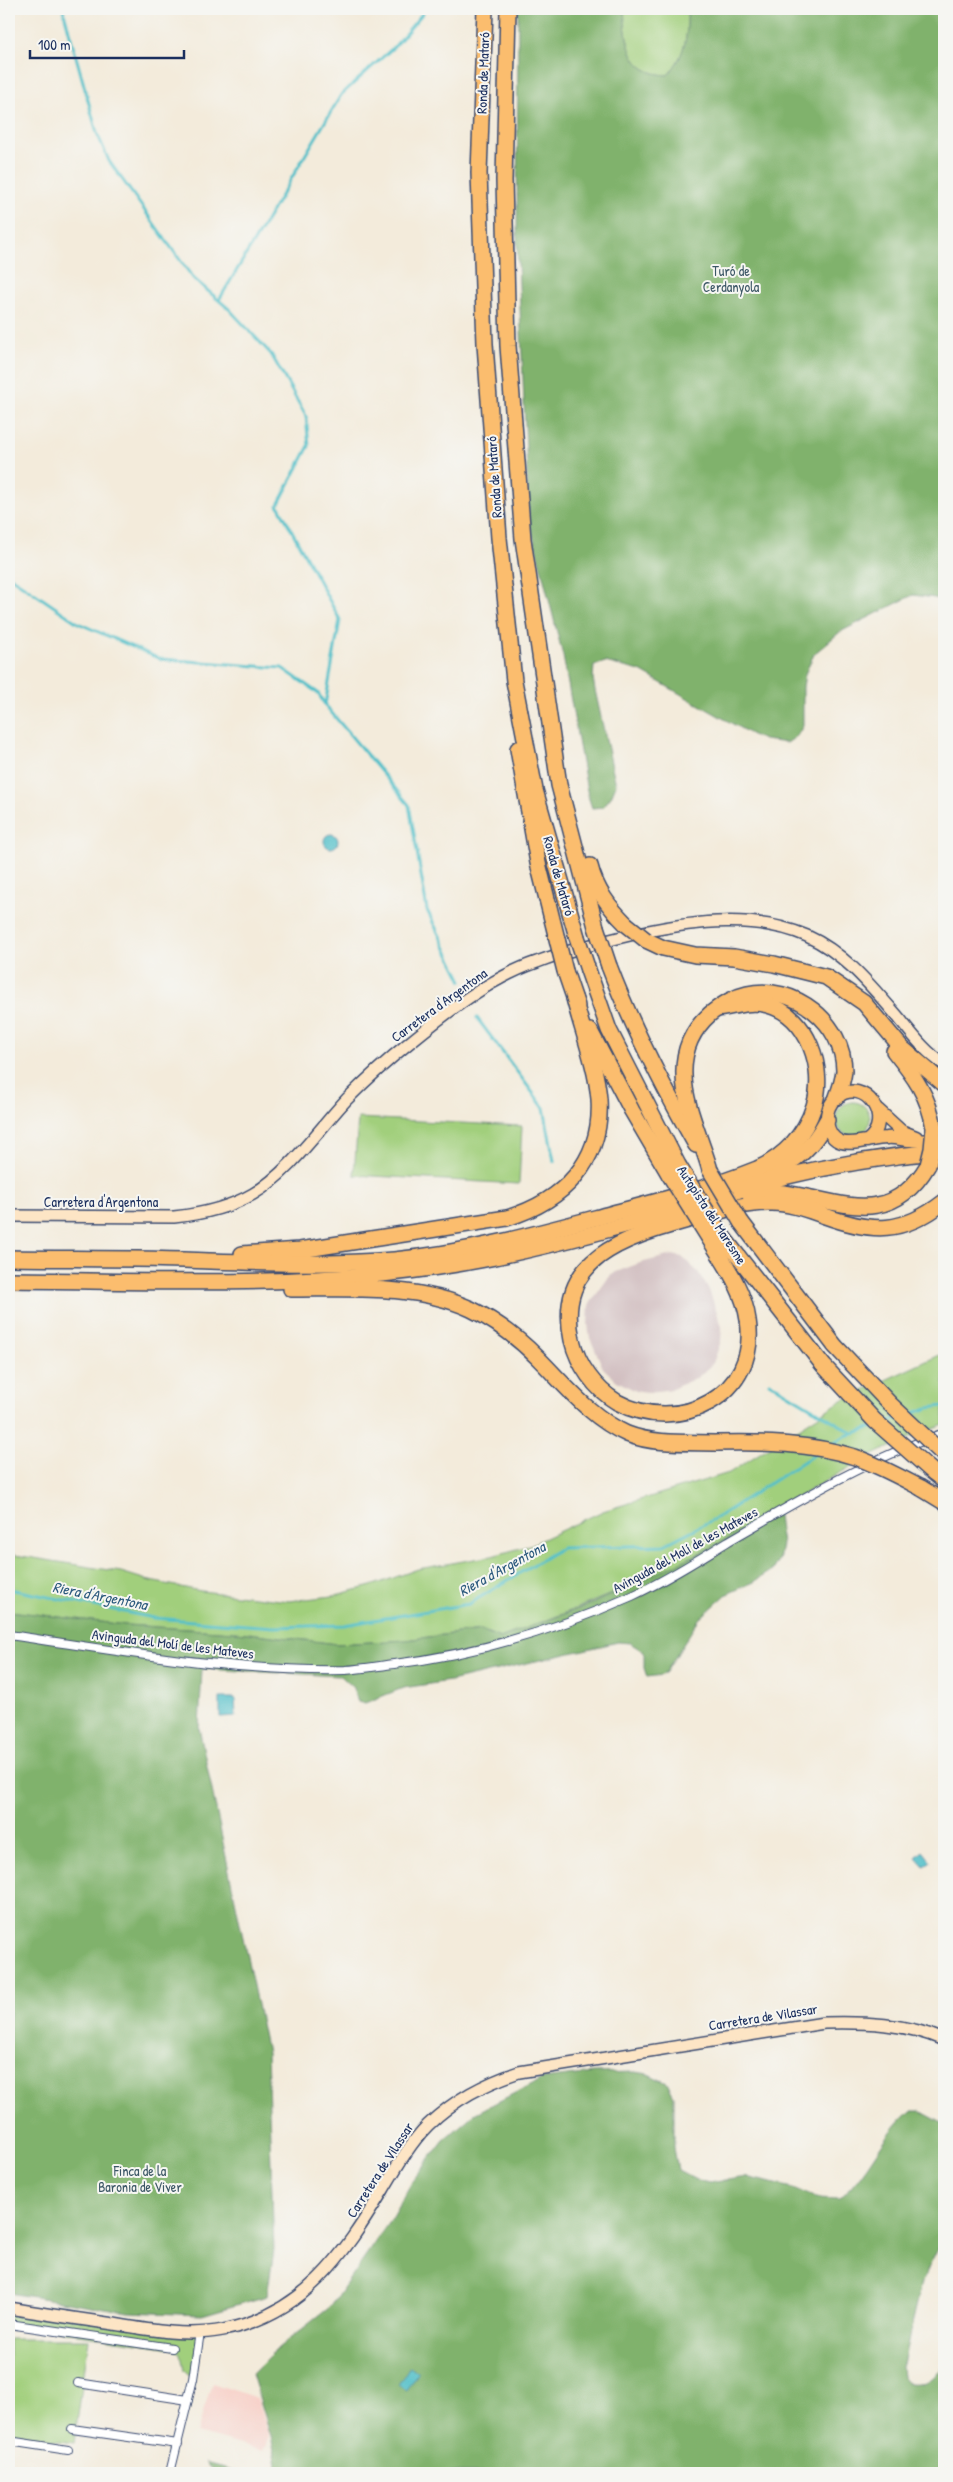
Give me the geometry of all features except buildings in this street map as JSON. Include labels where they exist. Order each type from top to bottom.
[{"type":"highway","name":"Ronda de Mataró","points":[[485,9],[480,173],[485,344],[507,613],[514,681],[535,790],[577,937]]},
{"type":"highway","name":"Ronda de Mataró","points":[[508,9],[504,180],[508,346],[523,539],[559,785],[596,927]]},
{"type":"highway","points":[[523,539],[568,786],[594,882],[609,907],[646,940],[663,948],[695,955],[734,958],[795,968],[826,977],[864,1003],[902,1048],[944,1084]]},
{"type":"highway","points":[[209,1261],[236,1254],[300,1250],[507,1218],[533,1209],[555,1196],[574,1177],[584,1164],[592,1148],[598,1118],[599,1098],[558,943],[531,826],[508,690],[507,613]]},
{"type":"highway","name":"Autopista del Maresme","points":[[596,927],[630,1020],[660,1081],[741,1222],[836,1346],[890,1404],[944,1455]]},
{"type":"highway","name":"Autopista del Maresme","points":[[577,937],[609,1030],[673,1169],[714,1236],[823,1365],[875,1421],[938,1477]]},
{"type":"highway","points":[[713,1199],[758,1192],[781,1191],[838,1205],[875,1206],[892,1201],[906,1192],[916,1182],[928,1164],[932,1150],[931,1107],[920,1087],[864,1012],[828,983],[795,968]]},
{"type":"highway","points":[[710,1170],[690,1110],[684,1075],[685,1052],[694,1032],[717,1009],[730,1000],[747,994],[766,992],[798,1000],[815,1011],[825,1021],[834,1036],[843,1062],[844,1073],[837,1097]]},
{"type":"highway","points":[[574,998],[605,1063],[673,1169]]},
{"type":"highway","points":[[9,1258],[209,1261],[266,1264],[332,1263],[396,1259],[483,1247],[699,1188],[760,1168],[779,1157],[796,1140],[807,1123],[814,1105],[817,1088],[813,1053],[806,1036],[784,1012],[754,1002],[717,1009]]},
{"type":"highway","points":[[699,1188],[760,1176],[789,1165],[812,1145],[827,1120]]},
{"type":"highway","points":[[9,1280],[222,1283],[339,1278],[425,1270],[528,1251],[713,1199],[767,1180],[873,1159],[944,1151]]},
{"type":"highway","points":[[714,1236],[742,1296],[748,1320],[749,1342],[743,1365],[734,1382],[717,1399],[680,1414],[659,1414],[637,1410],[617,1402],[600,1389],[578,1359],[570,1327],[575,1289],[583,1273],[608,1249],[652,1231],[743,1205],[771,1202],[808,1210],[851,1225],[877,1228],[903,1225],[922,1218],[944,1202]]},
{"type":"highway","points":[[222,1283],[259,1288],[393,1291],[435,1296],[469,1309],[505,1329],[538,1358],[578,1399],[605,1421],[628,1434],[666,1441],[799,1445],[828,1450],[855,1457],[887,1470],[944,1502]]},
{"type":"main road","points":[[932,1134],[867,1140],[856,1144],[841,1142],[830,1131],[827,1120],[829,1107],[837,1097],[850,1092],[861,1093],[870,1098],[878,1110],[901,1131],[932,1134],[944,1140]]},
{"type":"main road","points":[[867,1140],[878,1127],[878,1110]]},
{"type":"street","name":"Carretera d'Argentona","points":[[9,1216],[174,1217],[222,1208],[254,1194],[275,1178],[350,1096],[408,1044],[471,997],[501,979],[536,962],[624,936],[667,927],[722,922],[755,923],[804,935],[826,946],[865,980],[915,1038],[944,1064]]},
{"type":"street","name":"Avinguda del Molí de les Mateves","points":[[9,1635],[201,1663],[263,1668],[347,1670],[430,1659],[517,1639],[570,1622],[633,1595],[852,1473],[912,1444],[944,1433]]},
{"type":"street","name":"Carretera de Vilassar","points":[[9,2308],[148,2330],[200,2332],[222,2330],[256,2321],[287,2305],[316,2284],[344,2252],[400,2161],[427,2126],[454,2102],[495,2080],[541,2066],[824,2023],[862,2022],[902,2026],[944,2040]]},
{"type":"street","points":[[9,2324],[172,2348]]},
{"type":"street","points":[[170,2473],[188,2400],[200,2332]]},
{"type":"street","points":[[78,2383],[188,2400]]},
{"type":"street","points":[[72,2429],[178,2444]]},
{"type":"street","points":[[9,2441],[68,2450]]},
{"type":"shaded area","points":[[672,1255],[682,1257],[698,1272],[709,1290],[722,1327],[721,1341],[713,1363],[698,1377],[672,1389],[650,1392],[636,1391],[617,1381],[603,1368],[590,1338],[588,1324],[589,1305],[611,1274],[640,1263]]},
{"type":"shaded area","points":[[212,2383],[257,2398],[269,2435],[263,2451],[197,2433]]},
{"type":"green space","name":"Turó de Cerdanyola","points":[[518,9],[624,9],[628,44],[637,62],[645,69],[668,75],[679,59],[685,44],[687,9],[944,9],[944,602],[935,598],[913,595],[840,632],[814,654],[805,674],[803,687],[803,726],[797,736],[787,743],[764,740],[754,736],[640,671],[605,662],[594,666],[595,690],[616,785],[611,797],[603,807],[592,808],[588,796],[563,656],[529,520],[517,239]]},
{"type":"green space","points":[[624,9],[687,9],[685,44],[679,59],[668,75],[645,69],[637,62],[628,44]]},
{"type":"green space","points":[[853,1102],[865,1107],[870,1119],[865,1131],[853,1136],[841,1131],[836,1119],[841,1107]]},
{"type":"green space","points":[[358,1118],[522,1126],[519,1184],[354,1175]]},
{"type":"green space","points":[[944,1353],[944,1425],[883,1450],[854,1465],[684,1561],[606,1596],[500,1638],[481,1630],[406,1640],[337,1644],[248,1633],[126,1625],[9,1611],[9,1554],[121,1572],[150,1581],[201,1591],[289,1601],[332,1596],[371,1586],[418,1569],[492,1556],[528,1546],[603,1511],[729,1473],[844,1399]]},
{"type":"green space","name":"Finca de la Baronia de Viver","points":[[775,1511],[778,1516],[782,1544],[779,1560],[774,1569],[754,1582],[727,1594],[699,1619],[666,1672],[662,1675],[647,1677],[644,1668],[644,1652],[630,1643],[618,1642],[450,1681],[403,1688],[365,1703],[358,1701],[352,1686],[341,1676],[202,1669],[199,1728],[267,2052],[274,2250],[267,2296],[202,2315],[129,2312],[9,2293],[9,1611],[126,1625],[248,1633],[337,1644],[406,1640],[481,1630],[500,1638],[591,1604],[710,1548]]},
{"type":"green space","points":[[636,2072],[648,2074],[667,2083],[674,2096],[674,2148],[678,2170],[697,2180],[709,2183],[746,2177],[793,2188],[816,2198],[839,2199],[859,2178],[891,2132],[910,2111],[920,2111],[944,2124],[944,2236],[922,2282],[902,2367],[903,2377],[909,2384],[920,2384],[929,2380],[944,2364],[944,2411],[942,2415],[944,2417],[944,2473],[279,2473],[271,2436],[252,2374],[278,2348],[330,2307],[391,2219],[413,2180],[444,2140],[474,2114],[542,2079],[594,2073]]},
{"type":"green space","points":[[9,2309],[199,2334],[193,2379],[184,2371],[181,2354],[172,2348],[9,2324]]},
{"type":"green space","points":[[9,2339],[89,2339],[74,2443],[9,2434]]},
{"type":"green space","points":[[206,2463],[243,2473],[217,2473]]},
{"type":"water","points":[[331,834],[336,836],[338,841],[336,846],[331,848],[326,846],[324,841],[326,836]]},
{"type":"water","points":[[220,1698],[235,1698],[236,1716],[220,1717]]},
{"type":"water","points":[[923,1851],[931,1861],[924,1866],[916,1857]]},
{"type":"water","points":[[410,2366],[418,2372],[406,2390],[398,2385]]},
{"type":"waterway","points":[[63,9],[97,133],[109,161],[193,278],[229,309],[271,354],[306,416],[309,446],[278,505],[340,620],[325,705],[409,805],[427,910],[462,981]]},
{"type":"waterway","points":[[219,300],[341,95],[396,45],[426,9]]},
{"type":"waterway","points":[[9,576],[78,623],[160,659],[282,668],[318,693],[325,705]]},
{"type":"waterway","points":[[477,1018],[544,1108],[554,1161]]},
{"type":"waterway","points":[[769,1382],[853,1433]]},
{"type":"waterway","name":"Riera d'Argentona","points":[[908,1415],[928,1408],[944,1406]]},
{"type":"waterway","name":"Riera d'Argentona","points":[[884,1423],[897,1419]]},
{"type":"waterway","name":"Riera d'Argentona","points":[[829,1446],[845,1436],[873,1427]]},
{"type":"waterway","name":"Riera d'Argentona","points":[[9,1589],[154,1618],[274,1627],[344,1625],[469,1604],[561,1548],[664,1545],[718,1517],[815,1454]]}]
